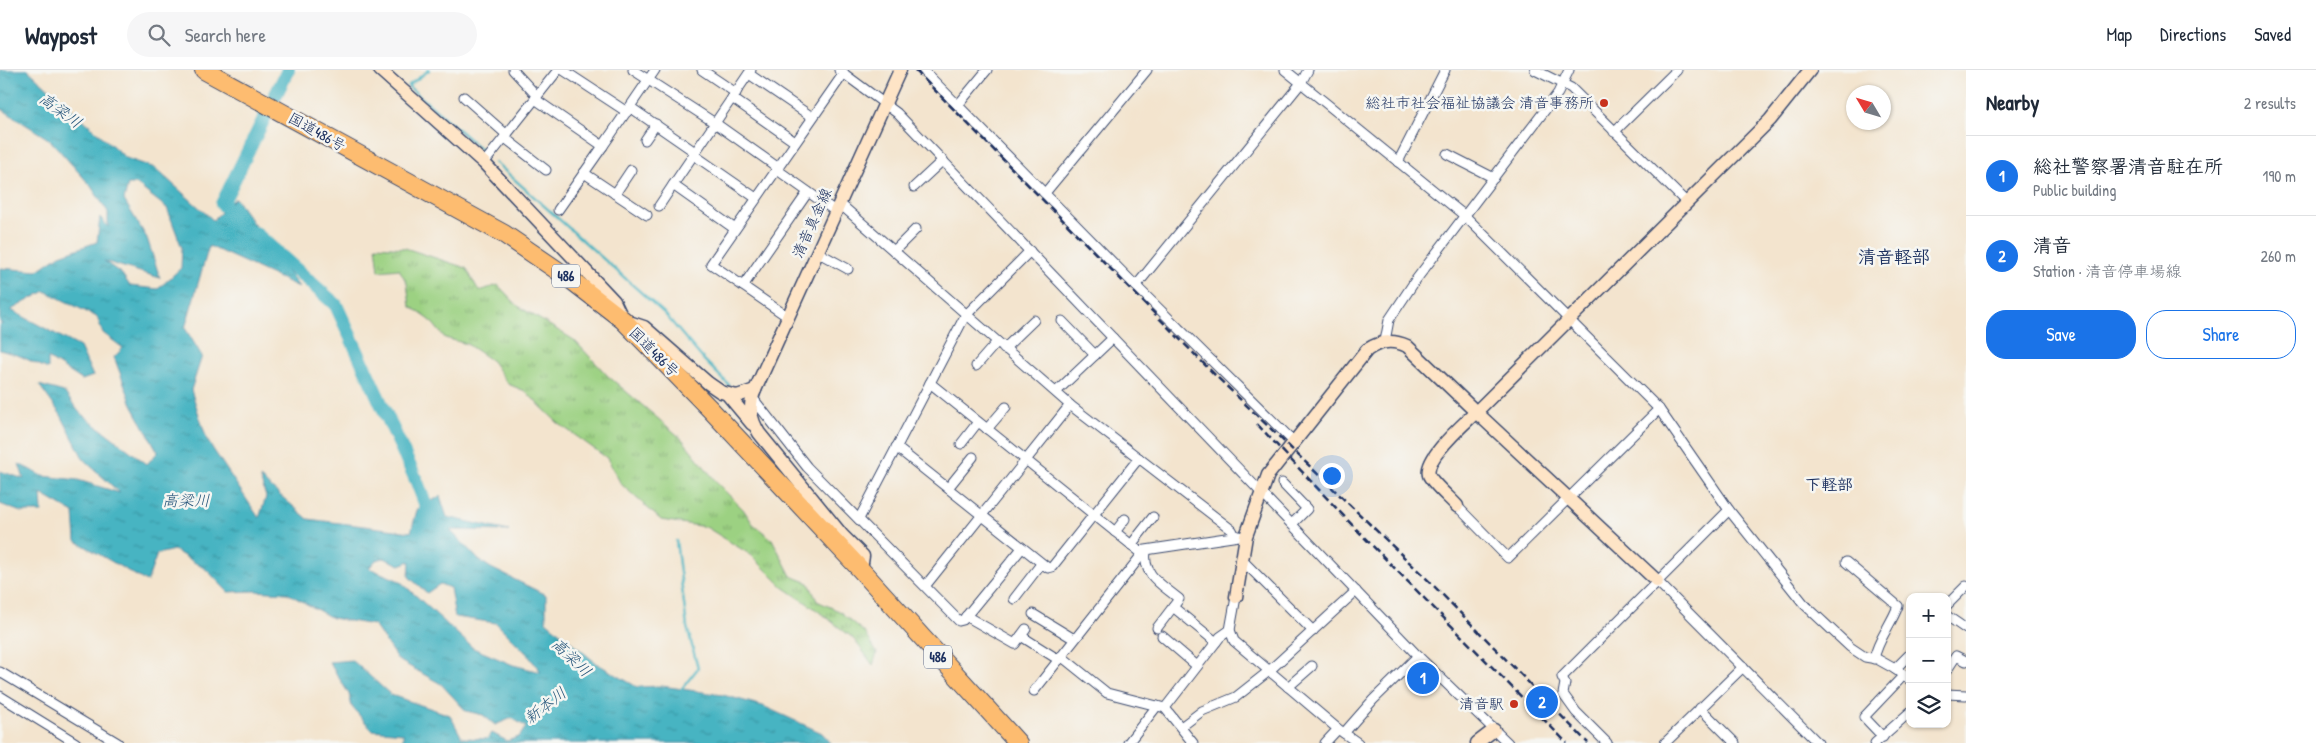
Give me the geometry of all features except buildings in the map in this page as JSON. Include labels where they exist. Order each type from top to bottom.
[{"type":"highway","name":"国道486号","points":[[204,70],[504,234],[570,279],[623,320],[710,409],[861,570],[1018,743]]},
{"type":"street","points":[[380,70],[484,164],[614,301],[708,383],[727,394],[737,396],[754,393],[807,466],[959,621],[966,616],[1022,548]]},
{"type":"street","points":[[513,70],[536,97],[603,146]]},
{"type":"street","points":[[484,164],[558,70]]},
{"type":"street","points":[[562,70],[656,124],[756,198]]},
{"type":"street","points":[[632,70],[715,123],[808,192],[837,207],[894,251],[965,316],[1070,405],[1241,536]]},
{"type":"street","points":[[558,210],[655,70]]},
{"type":"street","points":[[702,70],[794,142]]},
{"type":"street","name":"清音真金線","points":[[754,426],[750,409],[754,393],[900,70]]},
{"type":"street","points":[[923,70],[1136,286],[1295,443]]},
{"type":"street","points":[[958,105],[987,70]]},
{"type":"street","points":[[1045,193],[1146,70]]},
{"type":"street","points":[[1285,70],[1465,216],[1659,409],[1729,510],[1804,604],[1850,647],[1864,657],[1874,659],[1906,676]]},
{"type":"street","points":[[1136,286],[1301,83],[1308,70]]},
{"type":"street","points":[[1398,162],[1445,70]]},
{"type":"street","points":[[1535,70],[1571,88],[1687,203]]},
{"type":"street","points":[[1385,341],[1387,324],[1391,316],[1563,84],[1569,70]]},
{"type":"street","points":[[1614,132],[1677,70]]},
{"type":"street","points":[[1659,409],[1508,558],[1429,476],[1428,466],[1434,455],[1770,120],[1810,70]]},
{"type":"street","points":[[659,206],[750,72],[812,118]]},
{"type":"street","points":[[788,317],[711,264],[812,118],[841,72],[897,113],[1418,656],[1508,743]]},
{"type":"street","points":[[464,97],[546,170]]},
{"type":"street","points":[[645,140],[656,124]]},
{"type":"street","points":[[1447,154],[1494,178]]},
{"type":"street","points":[[914,187],[943,160]]},
{"type":"street","points":[[615,194],[631,170]]},
{"type":"street","points":[[584,173],[647,215]]},
{"type":"street","points":[[673,185],[735,229]]},
{"type":"street","points":[[743,286],[808,192]]},
{"type":"street","points":[[894,251],[916,229]]},
{"type":"street","points":[[859,519],[965,316],[1030,251]]},
{"type":"street","points":[[817,252],[848,269]]},
{"type":"street","points":[[614,301],[623,320],[644,327]]},
{"type":"street","points":[[976,366],[1034,320]]},
{"type":"street","points":[[1062,322],[1095,355]]},
{"type":"street","points":[[1056,392],[1113,338]]},
{"type":"street","points":[[1358,743],[1237,644],[1230,630],[1241,559],[1241,536],[1268,475],[1277,461],[1295,443],[1367,350],[1385,341],[1394,341],[1407,346],[1568,500],[1658,582],[1818,743]]},
{"type":"street","points":[[930,383],[1131,545],[1144,551],[1241,536]]},
{"type":"street","points":[[727,394],[842,535],[863,556],[861,570]]},
{"type":"street","points":[[926,586],[1070,405]]},
{"type":"street","points":[[987,429],[1006,407]]},
{"type":"street","points":[[961,444],[978,422]]},
{"type":"street","points":[[896,447],[1048,568],[1052,567],[1139,458]]},
{"type":"street","points":[[948,488],[973,457]]},
{"type":"street","points":[[1282,483],[1308,509],[1292,524]]},
{"type":"street","points":[[1607,743],[1576,712],[1563,694],[1565,683],[1562,677],[1729,510]]},
{"type":"street","points":[[1131,545],[1153,517]]},
{"type":"street","points":[[1115,532],[1125,518]]},
{"type":"street","points":[[1144,551],[1150,576],[1179,599],[1157,628]]},
{"type":"street","points":[[1034,691],[1144,551]]},
{"type":"street","points":[[1241,559],[1313,631]]},
{"type":"street","points":[[1846,562],[1898,606],[1893,619],[1878,644],[1874,659]]},
{"type":"street","points":[[1014,599],[1042,564]]},
{"type":"street","points":[[1951,601],[1966,586]]},
{"type":"street","points":[[1181,727],[1202,711],[1236,698],[1269,671],[1356,591]]},
{"type":"street","points":[[1173,607],[1216,642]]},
{"type":"street","points":[[1033,614],[1074,640]]},
{"type":"street","points":[[966,616],[1015,644],[1024,632],[1107,693],[1161,707],[1181,727],[1193,743]]},
{"type":"street","points":[[1951,619],[1966,629]]},
{"type":"street","points":[[1128,743],[1216,642],[1230,630]]},
{"type":"street","points":[[1162,636],[1197,666]]},
{"type":"street","points":[[1325,743],[1341,731],[1418,656]]},
{"type":"street","points":[[1951,664],[1956,656],[1966,661]]},
{"type":"street","points":[[1895,669],[1906,658]]},
{"type":"street","points":[[1288,687],[1312,666]]},
{"type":"street","points":[[1665,743],[1743,666]]},
{"type":"street","points":[[0,672],[118,743]]},
{"type":"street","points":[[1883,737],[1864,717],[1906,678]]},
{"type":"street","points":[[1951,694],[1966,695]]},
{"type":"street","points":[[0,696],[76,743]]},
{"type":"street","points":[[1700,708],[1735,743]]},
{"type":"street","points":[[1875,743],[1906,716]]},
{"type":"street","points":[[1477,743],[1494,730]]},
{"type":"green space","points":[[376,246],[405,248],[466,268],[479,291],[498,285],[518,306],[574,340],[608,376],[682,439],[718,484],[743,509],[753,524],[772,539],[791,576],[809,583],[817,601],[839,611],[865,633],[877,653],[873,665],[853,638],[783,587],[751,555],[706,527],[661,520],[621,484],[607,458],[558,423],[525,391],[508,384],[492,361],[467,344],[445,338],[430,320],[410,306],[407,283],[399,269],[379,271]]},
{"type":"water","name":"高梁川","points":[[0,70],[28,70],[126,158],[155,168],[213,220],[235,198],[299,287],[209,246],[185,328],[202,356],[191,390],[207,440],[259,518],[266,497],[260,478],[308,519],[411,532],[417,510],[440,496],[447,517],[509,531],[450,530],[479,560],[491,568],[546,595],[546,621],[596,663],[637,687],[662,686],[723,695],[763,706],[822,733],[831,743],[403,743],[403,733],[372,730],[352,707],[349,694],[329,662],[352,660],[391,695],[450,715],[462,738],[487,739],[492,733],[507,741],[519,737],[526,727],[512,718],[495,725],[483,715],[466,711],[441,684],[398,660],[374,625],[332,618],[287,593],[228,592],[207,570],[174,550],[157,554],[147,582],[76,541],[74,513],[41,494],[42,512],[21,512],[0,504],[0,471],[24,479],[19,464],[43,476],[78,480],[120,493],[84,460],[61,415],[39,385],[64,392],[80,413],[147,464],[158,452],[133,407],[114,357],[123,348],[103,333],[97,317],[45,291],[11,310],[80,347],[93,376],[82,380],[48,358],[48,369],[20,356],[0,350],[0,324],[3,324],[0,322],[0,268],[37,271],[60,255],[97,242],[100,217],[108,227],[108,212],[90,185],[50,140],[0,108]],"holes":[[[128,184],[136,184],[167,208],[182,248],[181,268],[158,289],[130,286],[122,274],[104,261],[160,278],[147,238],[124,200]],[[384,558],[400,565],[410,561],[409,577],[427,593],[440,584],[450,588],[455,617],[496,623],[527,654],[541,672],[513,665],[473,648],[400,581],[369,568],[376,560]]]},
{"type":"waterway","points":[[239,219],[222,204],[288,70]]},
{"type":"waterway","points":[[429,70],[408,86],[484,152]]},
{"type":"waterway","points":[[495,162],[664,313],[703,359],[729,385]]},
{"type":"waterway","points":[[255,233],[336,305],[417,482],[432,522]]},
{"type":"waterway","points":[[676,541],[687,627],[698,668],[680,691]]},
{"type":"railway","points":[[915,70],[1215,375],[1433,585],[1588,743]]},
{"type":"railway","points":[[1257,424],[1356,529],[1567,743]]},
{"type":"place","name":"総社市社会福祉協議会 清音事務所","points":[[1604,103]]},
{"type":"place","name":"総社警察署清音駐在所","points":[[1423,678]]},
{"type":"place","name":"清音","points":[[1542,702]]},
{"type":"place","name":"清音駅","points":[[1514,704]]},
{"type":"district","name":"清音軽部","points":[[1894,257]]},
{"type":"district","name":"下軽部","points":[[1829,484]]},
{"type":"water label","name":"新本川","points":[[545,705]]}]
